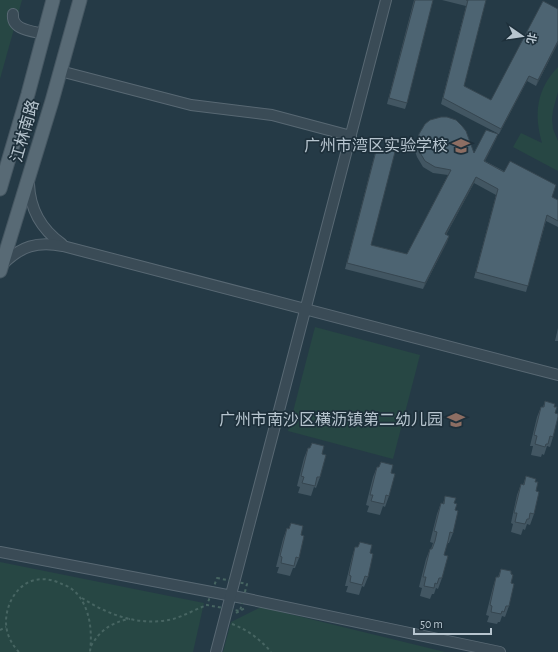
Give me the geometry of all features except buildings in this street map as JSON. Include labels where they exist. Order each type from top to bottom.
[{"type":"main road","name":"江林南路","points":[[0,189],[28,94],[53,0]]},
{"type":"main road","name":"江林南路","points":[[1,268],[29,179],[80,0]]},
{"type":"street","points":[[216,652],[386,0]]},
{"type":"street","points":[[13,14],[12,18],[15,24],[19,27],[44,34]]},
{"type":"street","points":[[60,71],[191,105],[272,115],[351,136]]},
{"type":"street","points":[[29,179],[29,194],[33,210],[41,224],[51,236],[63,246]]},
{"type":"street","points":[[1,268],[12,256],[23,248],[36,244],[50,243],[558,376]]},
{"type":"street","points":[[0,552],[230,595],[500,652]]},
{"type":"path","points":[[19,652],[9,638],[6,627],[6,616],[9,604],[14,594],[22,586],[34,580],[44,579],[56,581],[66,585],[81,597],[105,611],[131,619],[145,621],[173,619],[207,605]]},
{"type":"path","points":[[81,597],[87,611],[90,626],[90,652]]},
{"type":"path","points":[[90,648],[96,639],[107,628],[121,621],[131,619]]},
{"type":"path","points":[[227,623],[238,626],[258,638],[271,652]]},
{"type":"path","points":[[0,630],[6,627]]},
{"type":"green space","points":[[0,0],[22,0],[0,79]]},
{"type":"green space","points":[[558,67],[558,92],[552,119],[553,129],[558,141],[558,171],[513,147],[521,133],[542,143],[538,122],[539,103],[545,84]]},
{"type":"green space","points":[[315,327],[420,355],[393,459],[288,431]]},
{"type":"green space","points":[[0,562],[204,603],[193,652],[0,652]]},
{"type":"green space","points":[[261,607],[445,652],[223,652],[231,622]]},
{"type":"place","name":"广州市湾区实验学校","points":[[461,146]]},
{"type":"place","name":"广州市南沙区横沥镇第二幼儿园","points":[[456,420]]}]
